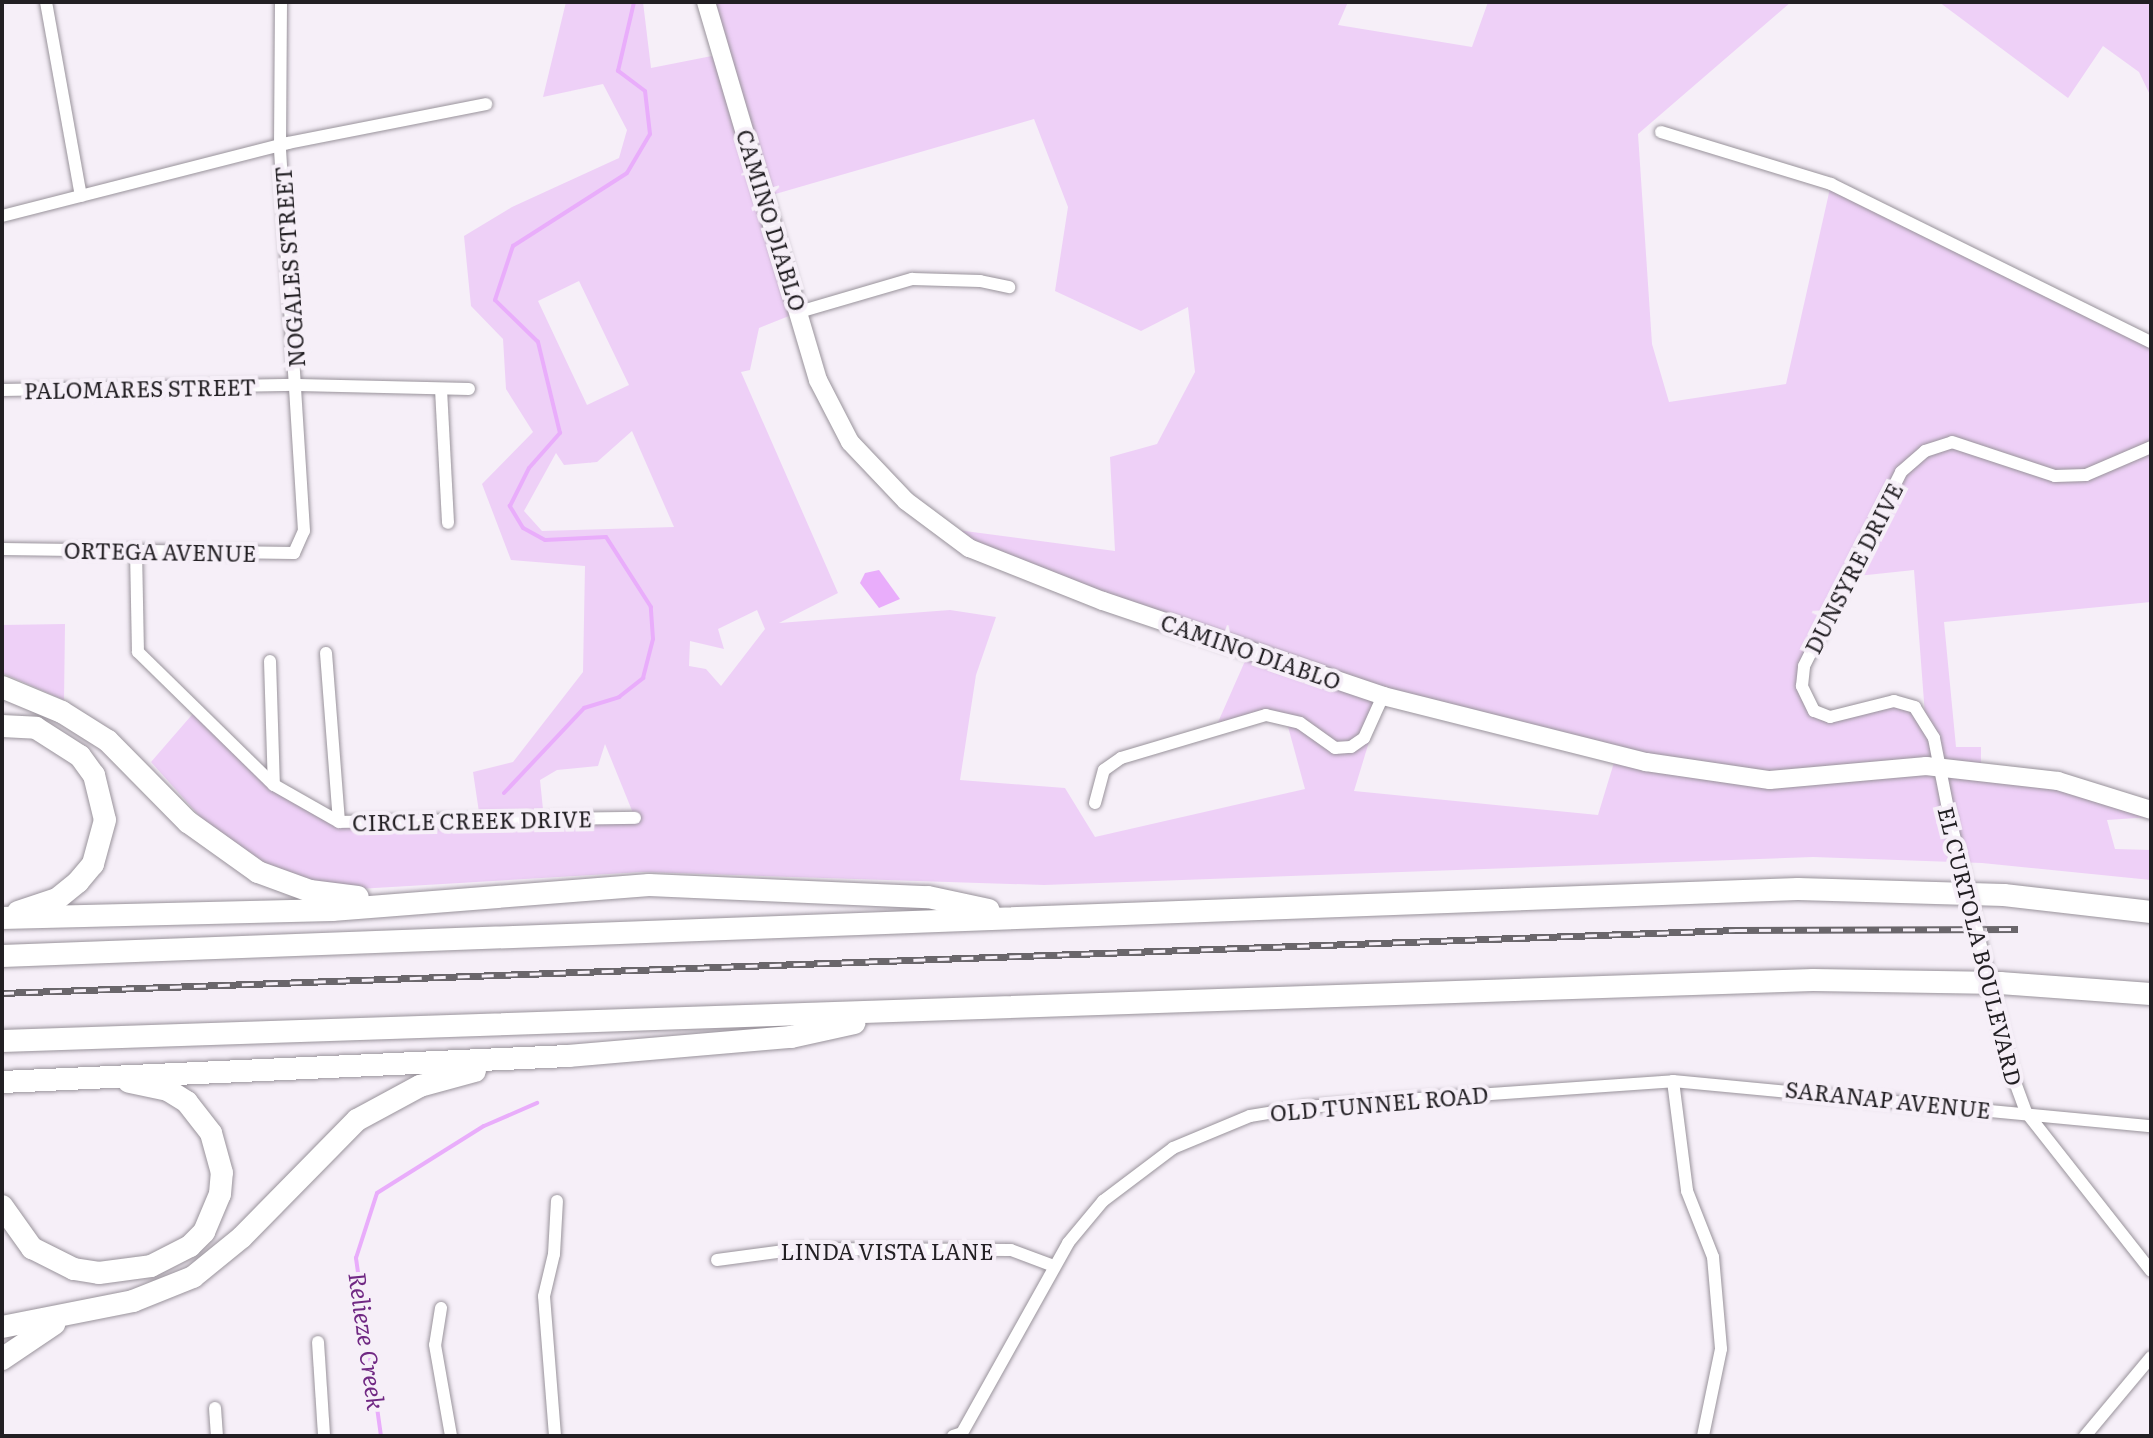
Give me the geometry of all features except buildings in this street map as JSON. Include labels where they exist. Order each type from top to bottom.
[{"type":"highway","points":[[2,687],[86,725],[200,832],[258,872],[338,896],[439,900]]},
{"type":"highway","points":[[2,726],[36,728],[80,756],[94,775],[105,820],[93,864],[78,882],[57,899],[2,917]]},
{"type":"highway","points":[[2,917],[332,910],[439,900],[681,886],[928,897],[1025,917]]},
{"type":"highway","points":[[4,956],[1798,889],[2004,895],[2151,912]]},
{"type":"highway","points":[[11,1041],[1813,980],[2000,983],[2151,994]]},
{"type":"highway","points":[[2,1082],[568,1056],[791,1037],[905,1012]]},
{"type":"highway","points":[[2,1327],[154,1295],[193,1277],[242,1237],[330,1143],[387,1101],[450,1076],[568,1056]]},
{"type":"highway","points":[[2,1206],[32,1248],[74,1269],[99,1273],[173,1258],[204,1232],[220,1194],[222,1173],[211,1133],[187,1102],[168,1090],[125,1082],[26,1081]]},
{"type":"highway","points":[[2,1359],[68,1315]]},
{"type":"street","points":[[46,2],[81,196]]},
{"type":"street","name":"NOGALES STREET","points":[[281,2],[280,145],[298,385],[304,531]]},
{"type":"street","name":"CAMINO DIABLO","points":[[706,2],[818,380],[850,442],[906,501],[969,548],[1103,601],[1383,696],[1690,772],[1770,780],[1937,768],[2058,781],[2151,810]]},
{"type":"street","points":[[2,216],[280,145],[486,104]]},
{"type":"street","points":[[1661,132],[1831,184],[2151,342]]},
{"type":"street","points":[[799,312],[912,279],[967,280],[1009,287]]},
{"type":"street","name":"PALOMARES STREET","points":[[2,390],[298,385],[469,389]]},
{"type":"street","points":[[441,389],[448,523]]},
{"type":"street","name":"DUNSYRE DRIVE","points":[[1937,768],[1934,738],[1915,707],[1894,701],[1830,717],[1814,711],[1802,686],[1804,666],[1901,472],[1925,451],[1952,442],[2055,476],[2086,475],[2151,447]]},
{"type":"street","name":"ORTEGA AVENUE","points":[[2,549],[294,553],[304,531]]},
{"type":"street","name":"CIRCLE CREEK DRIVE","points":[[136,550],[138,652],[274,785],[339,822],[635,818]]},
{"type":"street","points":[[326,653],[339,822]]},
{"type":"street","points":[[270,661],[274,785]]},
{"type":"street","points":[[1095,803],[1104,770],[1121,758],[1266,715],[1300,723],[1335,748],[1351,747],[1369,731],[1383,696]]},
{"type":"street","name":"EL CURTOLA BOULEVARD","points":[[1937,768],[2012,1074],[2026,1112],[2151,1271]]},
{"type":"street","points":[[1673,1081],[1687,1191],[1713,1257],[1721,1349],[1703,1436]]},
{"type":"street","name":"SARANAP AVENUE","points":[[1673,1081],[2151,1126]]},
{"type":"street","name":"OLD TUNNEL ROAD","points":[[953,1436],[962,1433],[1054,1266],[1085,1221],[1125,1181],[1173,1148],[1250,1116],[1305,1107],[1673,1081]]},
{"type":"street","points":[[555,1436],[544,1296],[554,1254],[557,1201]]},
{"type":"street","name":"LINDA VISTA LANE","points":[[717,1260],[799,1249],[1011,1250],[1054,1266]]},
{"type":"street","points":[[441,1308],[435,1345],[451,1436]]},
{"type":"street","points":[[318,1342],[324,1436]]},
{"type":"street","points":[[2085,1436],[2151,1357]]},
{"type":"street","points":[[215,1408],[217,1436]]},
{"type":"shaded area","points":[[566,2],[643,2],[651,68],[722,54],[706,2],[1348,2],[1338,25],[1472,47],[1488,2],[1791,2],[1638,134],[1652,344],[1669,402],[1786,384],[1831,184],[2151,342],[2151,602],[1944,622],[1956,747],[1981,747],[1981,772],[2058,781],[2151,817],[2107,820],[2115,849],[2151,850],[2151,880],[1982,863],[1813,857],[1044,885],[642,872],[358,889],[332,887],[260,864],[212,830],[151,762],[197,709],[274,785],[339,822],[480,819],[473,772],[513,762],[583,672],[585,566],[511,560],[482,484],[533,432],[506,389],[503,339],[471,306],[464,236],[512,207],[619,158],[627,130],[603,84],[543,97]],"holes":[[[1034,119],[1068,207],[1055,291],[1141,331],[1188,307],[1195,372],[1157,444],[1110,457],[1115,551],[942,528],[1249,652],[1215,729],[1266,715],[1287,723],[1305,789],[1095,837],[1065,788],[960,780],[976,675],[996,617],[950,610],[779,623],[838,593],[741,372],[750,370],[759,328],[799,312],[765,197]],[[579,281],[629,385],[587,405],[538,301]],[[632,431],[674,527],[542,531],[524,511],[556,453],[564,465],[597,462]],[[1914,570],[1925,715],[1894,701],[1830,717],[1814,711],[1804,666],[1848,577]],[[757,610],[765,629],[721,686],[706,669],[689,666],[690,641],[724,649],[718,629]],[[1383,696],[1616,756],[1598,815],[1354,791]],[[605,744],[635,818],[544,819],[540,780],[557,770],[598,766]]]},
{"type":"shaded area","points":[[1939,2],[2151,2],[2151,97],[2139,72],[2103,46],[2068,98]]},
{"type":"shaded area","points":[[879,570],[900,599],[879,608],[860,583],[865,573]]},
{"type":"shaded area","points":[[65,624],[64,700],[2,673],[2,625]]},
{"type":"waterway","points":[[504,793],[584,708],[619,697],[643,678],[653,639],[651,607],[606,537],[545,540],[523,528],[510,506],[529,468],[560,433],[538,342],[495,300],[513,246],[627,173],[650,134],[645,91],[618,71],[634,2]]},
{"type":"waterway","name":"Relieze Creek","points":[[381,1436],[356,1258],[377,1193],[484,1126],[537,1103]]},
{"type":"railway","points":[[2,993],[1735,930],[2018,929]]}]
